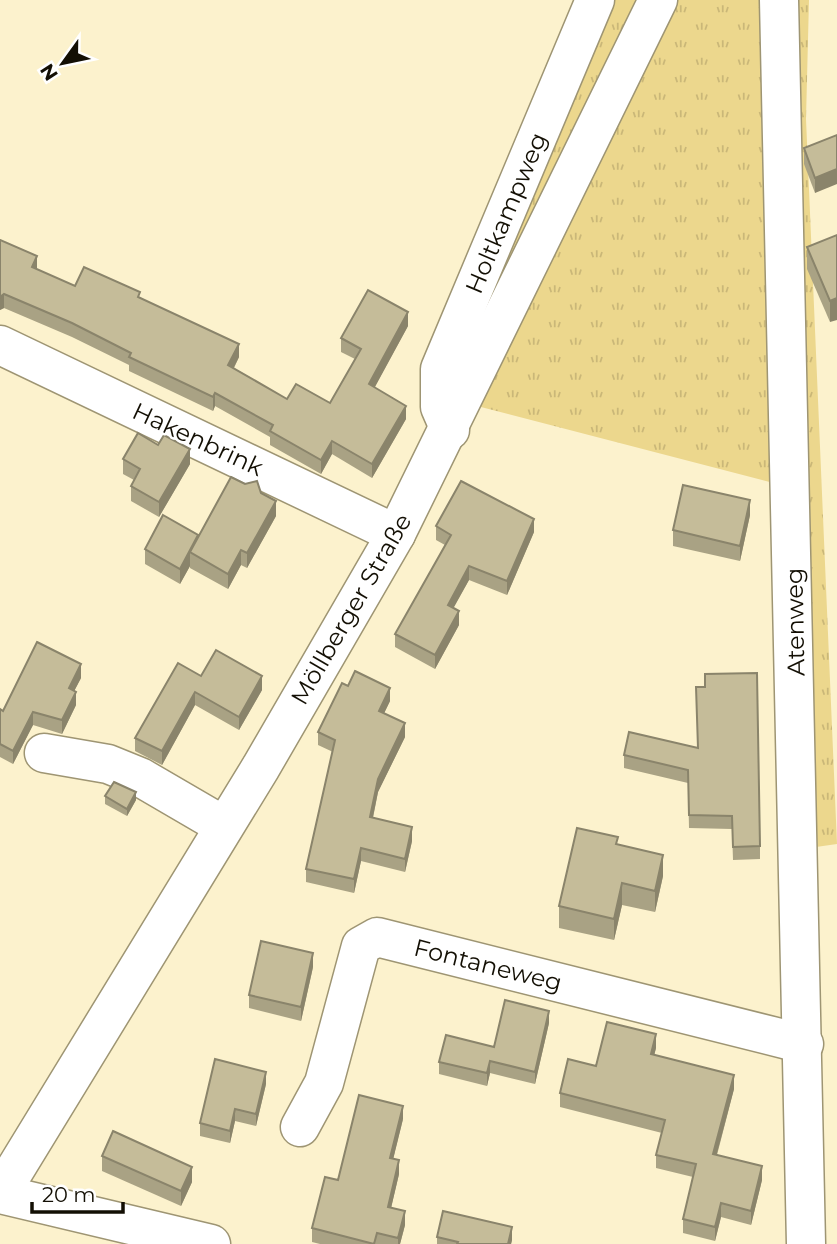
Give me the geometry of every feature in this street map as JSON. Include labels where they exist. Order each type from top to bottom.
[{"type":"street","name":"Holtkampweg","points":[[450,429],[440,407],[440,369],[595,0]]},
{"type":"street","name":"Möllberger Straße","points":[[0,1194],[224,826],[396,534],[450,429],[658,0]]},
{"type":"street","name":"Atenweg","points":[[779,0],[804,1044],[806,1244]]},
{"type":"street","name":"Hakenbrink","points":[[0,345],[396,534]]},
{"type":"street","points":[[44,753],[108,764],[141,777],[224,826]]},
{"type":"street","name":"Fontaneweg","points":[[300,1127],[324,1083],[361,946],[377,937],[804,1044]]},
{"type":"street","points":[[0,1194],[211,1244]]},
{"type":"green space","points":[[582,0],[809,0],[806,119],[837,844],[795,850],[785,486],[446,398]]},
{"type":"building","points":[[837,135],[837,169],[815,178],[804,148]]},
{"type":"building","points":[[837,235],[837,298],[830,301],[807,247]]},
{"type":"building","points":[[0,240],[37,256],[32,267],[75,286],[84,267],[140,292],[138,297],[239,344],[228,365],[287,399],[296,384],[330,403],[361,349],[341,338],[368,290],[408,312],[369,384],[406,406],[372,464],[332,441],[321,460],[270,431],[273,425],[215,393],[213,397],[129,357],[131,353],[72,323],[4,294],[0,297]]},
{"type":"building","points":[[138,433],[158,445],[164,435],[190,449],[159,502],[131,486],[140,469],[123,459]]},
{"type":"building","points":[[231,477],[245,484],[257,481],[261,493],[276,501],[247,553],[241,550],[228,574],[190,552]]},
{"type":"building","points":[[461,481],[534,519],[507,581],[469,566],[448,605],[459,611],[435,655],[395,634],[451,535],[436,526]]},
{"type":"building","points":[[683,485],[750,500],[740,546],[673,530]]},
{"type":"building","points":[[163,515],[198,535],[180,569],[145,549]]},
{"type":"building","points":[[37,642],[81,664],[69,688],[76,692],[62,720],[33,712],[13,751],[0,744],[0,709],[3,711]]},
{"type":"building","points":[[216,650],[262,676],[239,717],[195,692],[162,751],[135,738],[178,663],[201,676]]},
{"type":"building","points":[[355,671],[390,688],[379,711],[405,723],[378,779],[370,817],[412,827],[405,859],[361,848],[354,879],[306,869],[335,740],[318,732],[342,683],[348,686]]},
{"type":"building","points":[[757,673],[760,846],[733,847],[732,816],[689,815],[688,770],[624,755],[629,732],[698,748],[696,687],[705,687],[705,674]]},
{"type":"building","points":[[114,782],[136,792],[127,809],[105,796]]},
{"type":"building","points":[[577,828],[618,837],[616,844],[663,855],[655,891],[622,883],[614,919],[559,906]]},
{"type":"building","points":[[261,941],[313,953],[301,1007],[249,995]]},
{"type":"building","points":[[505,1000],[549,1011],[535,1072],[490,1061],[487,1073],[439,1062],[446,1035],[494,1047]]},
{"type":"building","points":[[607,1022],[656,1034],[651,1054],[734,1075],[713,1154],[762,1166],[751,1211],[721,1203],[715,1227],[683,1219],[696,1164],[656,1155],[665,1120],[560,1093],[568,1059],[596,1066]]},
{"type":"building","points":[[215,1059],[266,1072],[256,1114],[235,1109],[230,1131],[200,1123]]},
{"type":"building","points":[[359,1095],[403,1106],[390,1158],[399,1160],[388,1207],[405,1211],[398,1238],[377,1233],[374,1244],[312,1228],[325,1177],[338,1180]]},
{"type":"building","points":[[113,1131],[192,1167],[181,1191],[102,1156]]},
{"type":"building","points":[[443,1211],[512,1227],[508,1244],[457,1244],[458,1242],[437,1237]]}]
